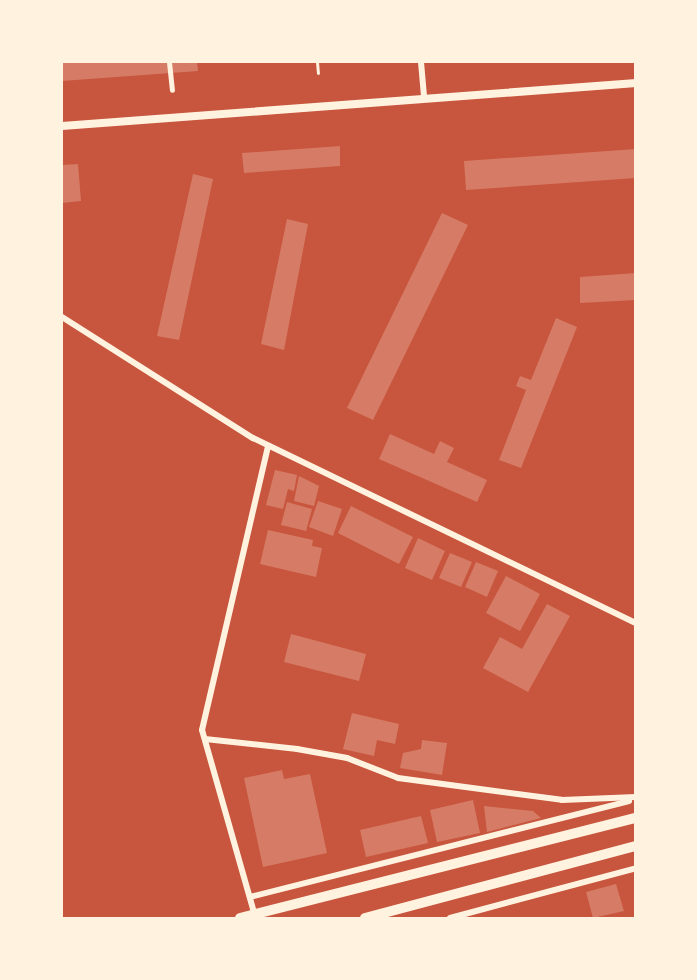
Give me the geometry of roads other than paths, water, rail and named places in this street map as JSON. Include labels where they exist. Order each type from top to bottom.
[{"type":"main road","points":[[240,918],[255,917],[636,818]]},
{"type":"main road","points":[[365,918],[636,846]]},
{"type":"street","points":[[169,62],[172,90]]},
{"type":"street","points":[[421,62],[424,99]]},
{"type":"street","points":[[62,126],[636,83]]},
{"type":"street","points":[[62,317],[268,446],[636,623]]},
{"type":"street","points":[[255,917],[202,730],[268,446]]},
{"type":"street","points":[[205,739],[297,748],[347,758],[398,778],[562,800],[636,798]]},
{"type":"street","points":[[250,897],[636,798]]},
{"type":"street","points":[[450,918],[636,868]]}]
